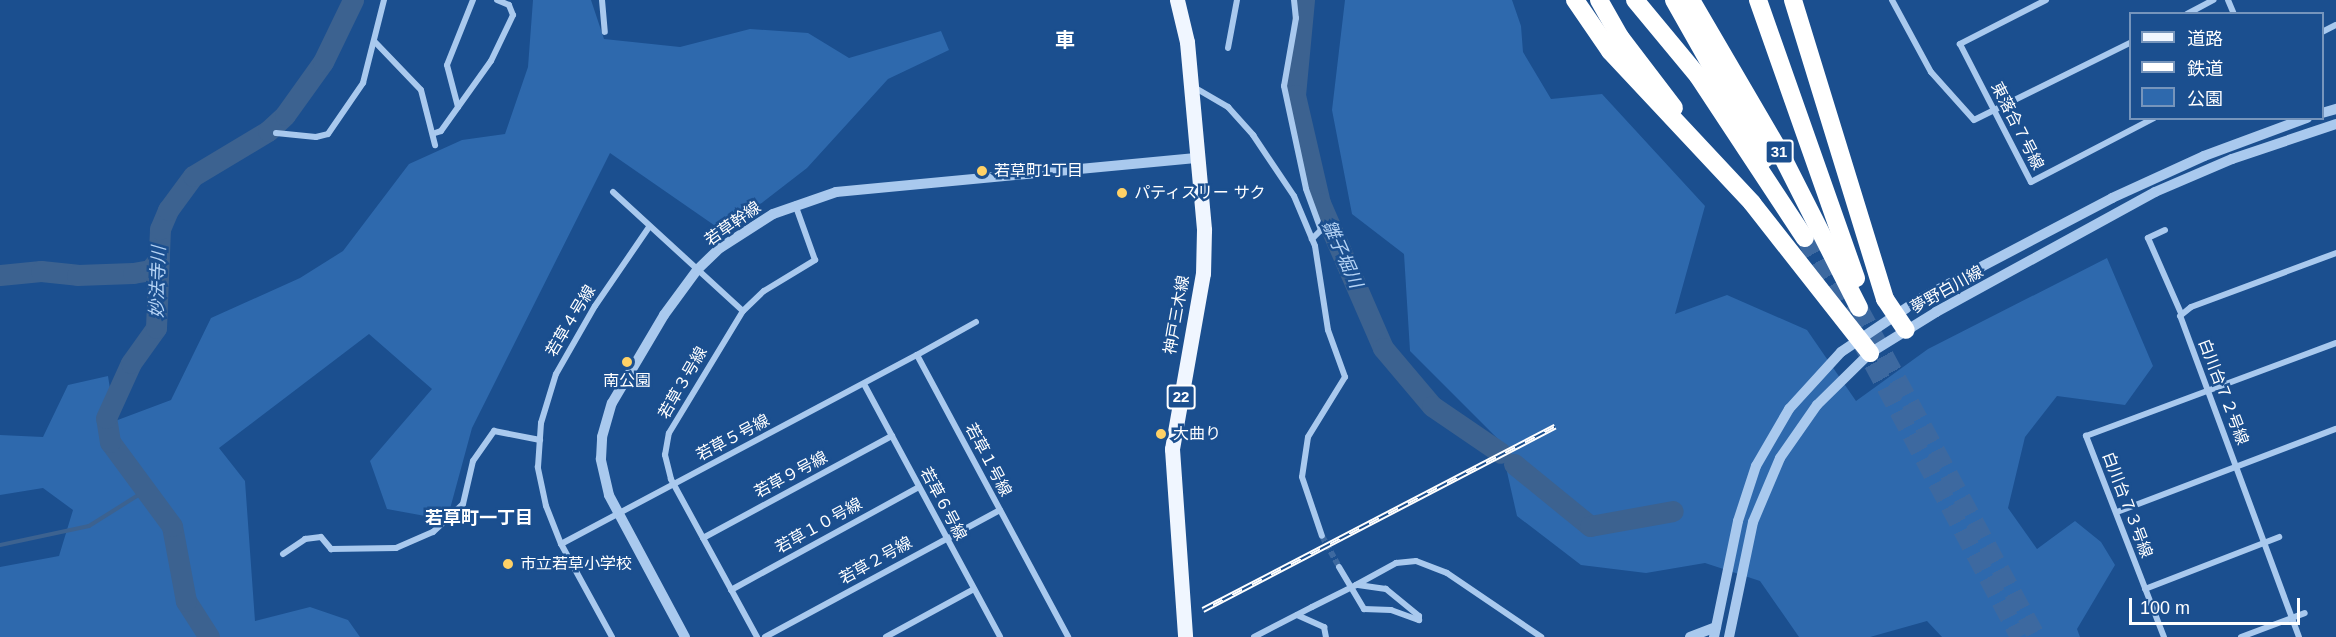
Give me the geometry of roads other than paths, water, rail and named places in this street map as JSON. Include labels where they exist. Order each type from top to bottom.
[{"type":"highway","points":[[1575,0],[1610,51],[1752,203],[1870,353]]},
{"type":"highway","points":[[1599,0],[1633,55],[1668,98],[1686,130]]},
{"type":"highway","name":"31","points":[[1635,0],[1660,27],[1698,76],[1805,238],[1674,0]]},
{"type":"highway","name":"31","points":[[1691,0],[1782,156],[1862,306],[1759,5]]},
{"type":"highway","points":[[1781,0],[1805,42]]},
{"type":"highway","points":[[1793,0],[1885,299],[1906,330]]},
{"type":"main road","name":"神戸三木線","points":[[1177,0],[1185,26],[1198,158],[1203,273],[1172,449],[1185,637]]},
{"type":"street","points":[[276,134],[300,137],[328,134],[363,83],[384,0]]},
{"type":"street","points":[[458,107],[447,66],[473,0]]},
{"type":"street","points":[[435,133],[441,131],[491,61],[513,15],[509,5],[497,0]]},
{"type":"street","points":[[602,0],[605,32]]},
{"type":"street","points":[[1228,48],[1237,0]]},
{"type":"street","points":[[1294,0],[1296,18],[1284,86],[1306,189],[1321,230],[1312,239]]},
{"type":"street","points":[[1892,0],[1931,72],[1974,120],[1995,113],[2129,44]]},
{"type":"street","name":"東落合７号線","points":[[2046,0],[1960,45],[2031,182],[2150,120]]},
{"type":"street","points":[[2191,12],[2213,0]]},
{"type":"street","points":[[375,42],[418,85],[435,133],[435,145]]},
{"type":"street","points":[[1189,84],[1228,107],[1253,135],[1294,196],[1312,239],[1328,330],[1345,377],[1308,437],[1302,477],[1322,536]]},
{"type":"street","name":"夢野白川線","points":[[1715,632],[1738,521],[1767,443],[1804,388],[1857,339],[1894,314],[2154,178],[2302,120]]},
{"type":"street","name":"夢野白川線","points":[[1729,637],[1753,522],[1780,458],[1816,405],[1870,353],[1906,330],[2155,192],[2232,159],[2336,124]]},
{"type":"street","name":"若草幹線","points":[[685,637],[618,513],[605,483],[601,459],[606,420],[664,315],[697,270],[747,228],[795,204],[836,192],[1198,158]]},
{"type":"street","points":[[614,192],[649,227],[743,311]]},
{"type":"street","name":"若草３号線","points":[[757,637],[674,484],[665,455],[669,433],[743,311],[764,291],[815,260],[795,204]]},
{"type":"street","name":"若草４号線","points":[[612,637],[561,544],[546,506],[538,467],[541,423],[556,374],[595,306],[649,227]]},
{"type":"street","name":"白川台７２号線","points":[[2165,230],[2148,238],[2181,313],[2299,637]]},
{"type":"street","points":[[2181,313],[2336,253]]},
{"type":"street","points":[[917,355],[976,322]]},
{"type":"street","points":[[2208,391],[2336,343]]},
{"type":"street","name":"若草５号線","points":[[561,544],[917,355]]},
{"type":"street","name":"若草１号線","points":[[917,355],[1068,637]]},
{"type":"street","name":"若草６号線","points":[[864,384],[1000,637]]},
{"type":"street","name":"白川台７３号線","points":[[2164,637],[2086,436],[2208,391]]},
{"type":"street","points":[[2117,512],[2336,429]]},
{"type":"street","points":[[283,554],[306,539],[321,537],[331,549],[396,548],[434,532],[463,504],[473,461],[494,432],[540,440]]},
{"type":"street","name":"若草９号線","points":[[703,538],[892,436]]},
{"type":"street","name":"若草１０号線","points":[[731,590],[919,487]]},
{"type":"street","name":"若草２号線","points":[[765,637],[1000,510]]},
{"type":"street","points":[[2145,589],[2279,537]]},
{"type":"street","points":[[1254,637],[1396,563],[1416,561],[1447,573],[1541,637]]},
{"type":"street","points":[[1339,567],[1364,609],[1391,610],[1419,620],[1419,616],[1386,589],[1356,585]]},
{"type":"street","points":[[886,637],[974,589]]},
{"type":"street","points":[[2241,637],[2305,613]]},
{"type":"street","points":[[1297,615],[1323,627],[1326,637]]},
{"type":"street","points":[[1690,637],[1715,632]]},
{"type":"waterway","name":"妙法寺川","points":[[209,637],[186,601],[172,526],[110,442],[106,418],[131,363],[156,328],[160,229],[168,210],[193,176],[268,131],[285,115],[323,62],[353,0]]},
{"type":"waterway","name":"雛子堀川","points":[[1304,0],[1295,95],[1320,203],[1383,348],[1432,406],[1501,453]]},
{"type":"waterway","points":[[0,275],[41,271],[77,275],[133,273],[150,270],[159,259]]},
{"type":"waterway","name":"雛子堀川","points":[[1514,464],[1590,526],[1673,511]]},
{"type":"waterway","points":[[0,545],[89,526],[148,489]]},
{"type":"tunnel","points":[[1805,238],[1847,315]]},
{"type":"tunnel","points":[[1859,308],[2037,637]]},
{"type":"tunnel","points":[[1860,340],[2019,637]]},
{"type":"tunnel","points":[[1322,536],[1339,567]]},
{"type":"railway","points":[[1203,610],[1555,427]]},
{"type":"place","name":"若草町1丁目","points":[[982,171]]},
{"type":"place","name":"パティスリー サク","points":[[1122,193]]},
{"type":"place","name":"南公園","points":[[627,362]]},
{"type":"place","name":"大曲り","points":[[1161,434]]},
{"type":"place","name":"市立若草小学校","points":[[508,564]]},
{"type":"district","name":"車","points":[[1065,40]]},
{"type":"district","name":"若草町一丁目","points":[[479,518]]}]
